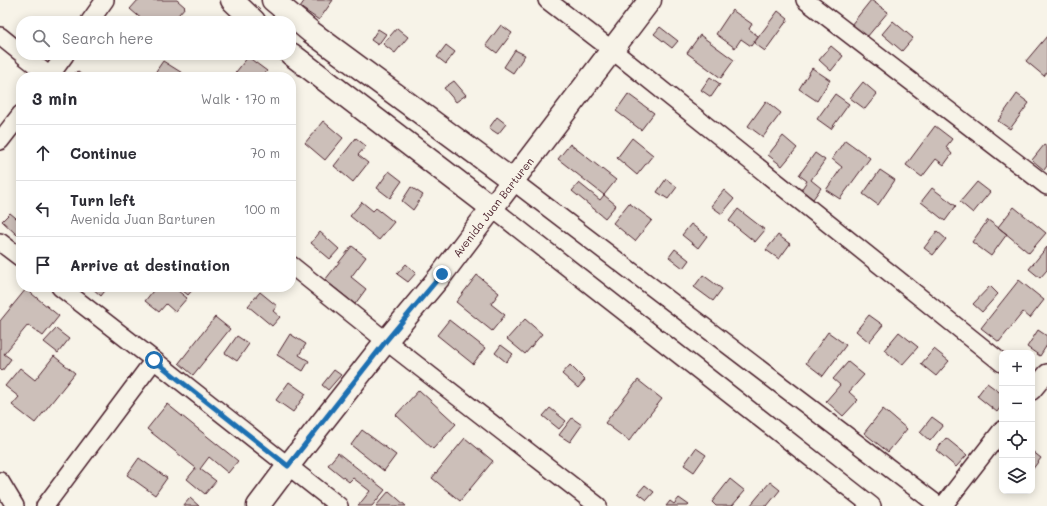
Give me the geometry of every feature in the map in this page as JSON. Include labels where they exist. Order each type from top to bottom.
[{"type":"street","points":[[94,16],[105,0]]},
{"type":"street","points":[[232,0],[249,16]]},
{"type":"street","points":[[273,0],[292,16]]},
{"type":"street","points":[[547,0],[612,50],[999,361]]},
{"type":"street","name":"Avenida Juan Barturen","points":[[258,506],[386,341],[442,274],[650,0]]},
{"type":"street","points":[[805,0],[1047,186]]},
{"type":"street","points":[[296,19],[513,181],[939,506]]},
{"type":"street","points":[[0,36],[16,49]]},
{"type":"street","points":[[296,58],[492,208],[872,506]]},
{"type":"street","points":[[29,60],[44,72]]},
{"type":"street","points":[[53,72],[62,60]]},
{"type":"street","points":[[0,141],[16,120]]},
{"type":"street","points":[[0,242],[16,254]]},
{"type":"street","points":[[296,269],[598,506]]},
{"type":"street","points":[[66,292],[340,506]]},
{"type":"street","points":[[45,506],[154,360]]},
{"type":"street","points":[[1035,387],[1047,373]]},
{"type":"street","points":[[943,506],[999,434]]},
{"type":"street","points":[[0,481],[15,506]]},
{"type":"building","points":[[138,0],[177,0],[185,7],[177,16],[138,16],[130,9]]},
{"type":"building","points":[[305,0],[333,0],[319,20],[300,7]]},
{"type":"building","points":[[871,0],[888,12],[867,37],[851,25]]},
{"type":"building","points":[[732,10],[752,24],[749,29],[758,36],[751,46],[741,39],[735,48],[716,34]]},
{"type":"building","points":[[778,11],[788,19],[765,51],[754,43]]},
{"type":"building","points":[[893,21],[913,38],[902,51],[882,34]]},
{"type":"building","points":[[501,25],[512,33],[497,53],[486,45]]},
{"type":"building","points":[[660,27],[678,41],[672,48],[654,34]]},
{"type":"building","points":[[397,28],[408,37],[395,53],[383,44]]},
{"type":"building","points":[[378,29],[386,34],[378,45],[371,40]]},
{"type":"building","points":[[700,35],[734,60],[721,78],[687,53]]},
{"type":"building","points":[[1047,36],[1047,72],[1044,76],[1026,61]]},
{"type":"building","points":[[446,45],[455,52],[446,64],[437,57]]},
{"type":"building","points":[[831,46],[843,56],[831,71],[819,60]]},
{"type":"building","points":[[515,50],[525,55],[513,73],[504,67]]},
{"type":"building","points":[[246,60],[252,60],[267,71],[266,72],[236,72]]},
{"type":"building","points":[[163,61],[181,72],[155,72]]},
{"type":"building","points":[[812,68],[830,80],[817,101],[799,89]]},
{"type":"building","points":[[710,77],[720,84],[711,97],[701,90]]},
{"type":"building","points":[[454,81],[466,95],[456,102],[444,88]]},
{"type":"building","points":[[863,82],[877,94],[865,109],[850,98]]},
{"type":"building","points":[[628,94],[654,113],[641,130],[616,111]]},
{"type":"building","points":[[835,94],[849,104],[831,129],[817,119]]},
{"type":"building","points":[[1017,94],[1029,103],[1010,129],[998,121]]},
{"type":"building","points":[[766,101],[781,113],[763,137],[748,126]]},
{"type":"building","points":[[497,117],[506,124],[498,134],[489,128]]},
{"type":"building","points":[[323,121],[343,138],[325,160],[305,143]]},
{"type":"building","points":[[935,126],[952,139],[946,147],[952,154],[944,165],[936,159],[922,177],[906,165]]},
{"type":"building","points":[[783,136],[797,148],[782,166],[768,155]]},
{"type":"building","points":[[356,138],[366,146],[358,155],[368,163],[353,182],[334,166]]},
{"type":"building","points":[[632,138],[653,155],[637,175],[617,158]]},
{"type":"building","points":[[845,140],[870,158],[840,199],[826,190],[842,167],[832,159]]},
{"type":"building","points":[[570,144],[616,180],[604,195],[558,159]]},
{"type":"building","points":[[1044,145],[1047,147],[1047,166],[1044,170],[1032,160]]},
{"type":"building","points":[[815,153],[825,160],[811,180],[821,188],[813,199],[801,190],[807,181],[799,175]]},
{"type":"building","points":[[880,170],[895,180],[878,205],[863,194]]},
{"type":"building","points":[[389,171],[402,181],[390,198],[377,188]]},
{"type":"building","points":[[666,179],[677,187],[668,199],[657,192]]},
{"type":"building","points":[[977,182],[990,192],[973,213],[960,202]]},
{"type":"building","points":[[579,183],[600,200],[604,195],[616,205],[605,218],[572,191]]},
{"type":"building","points":[[411,187],[423,195],[413,210],[402,201]]},
{"type":"building","points":[[932,188],[956,206],[945,221],[921,202]]},
{"type":"building","points":[[724,190],[734,199],[722,214],[711,206]]},
{"type":"building","points":[[362,202],[373,211],[376,208],[394,222],[379,240],[350,216]]},
{"type":"building","points":[[629,203],[652,220],[635,241],[613,223]]},
{"type":"building","points":[[1014,207],[1046,233],[1029,253],[998,227]]},
{"type":"building","points":[[738,209],[765,230],[755,242],[729,221]]},
{"type":"building","points":[[10,213],[16,218],[16,234],[2,221]]},
{"type":"building","points":[[988,220],[1007,234],[991,256],[972,242]]},
{"type":"building","points":[[691,224],[707,236],[698,248],[682,235]]},
{"type":"building","points":[[937,231],[946,239],[933,255],[924,248]]},
{"type":"building","points":[[320,232],[339,249],[330,259],[311,243]]},
{"type":"building","points":[[778,235],[790,244],[779,259],[766,250]]},
{"type":"building","points":[[352,246],[366,257],[351,277],[366,289],[355,304],[325,280]]},
{"type":"building","points":[[1047,247],[1047,270],[1040,278],[1029,269]]},
{"type":"building","points":[[675,249],[689,260],[683,268],[669,257]]},
{"type":"building","points":[[406,264],[416,273],[408,282],[397,274]]},
{"type":"building","points":[[477,275],[499,293],[491,304],[505,315],[492,331],[456,302]]},
{"type":"building","points":[[703,275],[722,289],[713,301],[694,287]]},
{"type":"building","points":[[1019,280],[1044,300],[1030,318],[1023,312],[999,342],[981,328]]},
{"type":"building","points":[[990,286],[998,294],[982,312],[973,304]]},
{"type":"building","points":[[24,292],[30,292],[59,316],[43,336],[28,325],[4,354],[11,359],[2,371],[0,369],[0,321]]},
{"type":"building","points":[[97,292],[104,292],[101,296]]},
{"type":"building","points":[[152,292],[179,292],[187,298],[175,312],[166,304],[159,312],[145,301]]},
{"type":"building","points":[[260,292],[277,306],[273,311],[280,317],[272,326],[248,306]]},
{"type":"building","points":[[869,315],[883,325],[869,342],[856,331]]},
{"type":"building","points":[[215,317],[230,329],[193,375],[179,363]]},
{"type":"building","points":[[525,319],[542,334],[525,354],[507,339]]},
{"type":"building","points":[[449,320],[485,348],[473,364],[437,335]]},
{"type":"building","points":[[56,329],[69,339],[58,353],[44,342]]},
{"type":"building","points":[[1038,330],[1047,336],[1047,345],[1040,356],[1035,353],[1035,350],[1031,350],[1027,347]]},
{"type":"building","points":[[828,332],[846,345],[823,376],[806,363]]},
{"type":"building","points":[[899,332],[918,347],[902,365],[884,350]]},
{"type":"building","points":[[290,334],[306,344],[299,355],[309,361],[303,371],[277,355]]},
{"type":"building","points":[[237,336],[249,344],[237,361],[225,353]]},
{"type":"building","points":[[501,345],[513,354],[506,362],[495,353]]},
{"type":"building","points":[[934,349],[949,361],[936,376],[921,364]]},
{"type":"building","points":[[54,356],[75,373],[35,423],[12,405],[19,397],[5,386],[20,368],[35,380]]},
{"type":"building","points":[[848,362],[864,375],[849,392],[858,400],[843,416],[826,401],[840,385],[833,379]]},
{"type":"building","points":[[570,365],[585,380],[578,388],[562,374]]},
{"type":"building","points":[[334,370],[341,375],[328,390],[322,385]]},
{"type":"building","points":[[638,380],[662,399],[629,441],[605,423]]},
{"type":"building","points":[[289,382],[306,394],[293,412],[276,400]]},
{"type":"building","points":[[987,383],[999,392],[999,409],[997,412],[977,396]]},
{"type":"building","points":[[419,390],[456,424],[433,449],[396,415]]},
{"type":"building","points":[[167,404],[238,461],[228,473],[209,457],[200,469],[216,481],[205,494],[187,479],[196,468],[147,429]]},
{"type":"building","points":[[550,408],[566,421],[559,429],[543,416]]},
{"type":"building","points":[[883,409],[907,429],[888,452],[864,433]]},
{"type":"building","points":[[932,417],[943,425],[930,441],[920,432]]},
{"type":"building","points":[[572,418],[582,425],[570,442],[559,435]]},
{"type":"building","points":[[362,430],[396,455],[384,471],[351,445]]},
{"type":"building","points":[[465,438],[493,461],[460,501],[432,478]]},
{"type":"building","points":[[946,438],[967,455],[956,467],[936,450]]},
{"type":"building","points":[[696,448],[706,455],[694,472],[684,465]]},
{"type":"building","points":[[338,453],[385,490],[372,506],[358,506],[370,491],[353,478],[349,482],[328,465]]},
{"type":"building","points":[[1035,453],[1041,458],[1035,466]]},
{"type":"building","points":[[139,458],[167,478],[155,495],[127,475]]},
{"type":"building","points":[[730,479],[745,491],[732,506],[716,506],[712,502]]},
{"type":"building","points":[[770,482],[780,490],[767,506],[750,506]]},
{"type":"building","points":[[645,485],[654,492],[647,500],[638,493]]},
{"type":"building","points":[[389,491],[406,506],[376,506]]},
{"type":"building","points":[[190,498],[199,506],[183,506]]},
{"type":"building","points":[[679,498],[689,505],[666,506],[670,501],[674,504]]},
{"type":"route","points":[[154,360],[288,466],[386,341],[442,274]]}]
